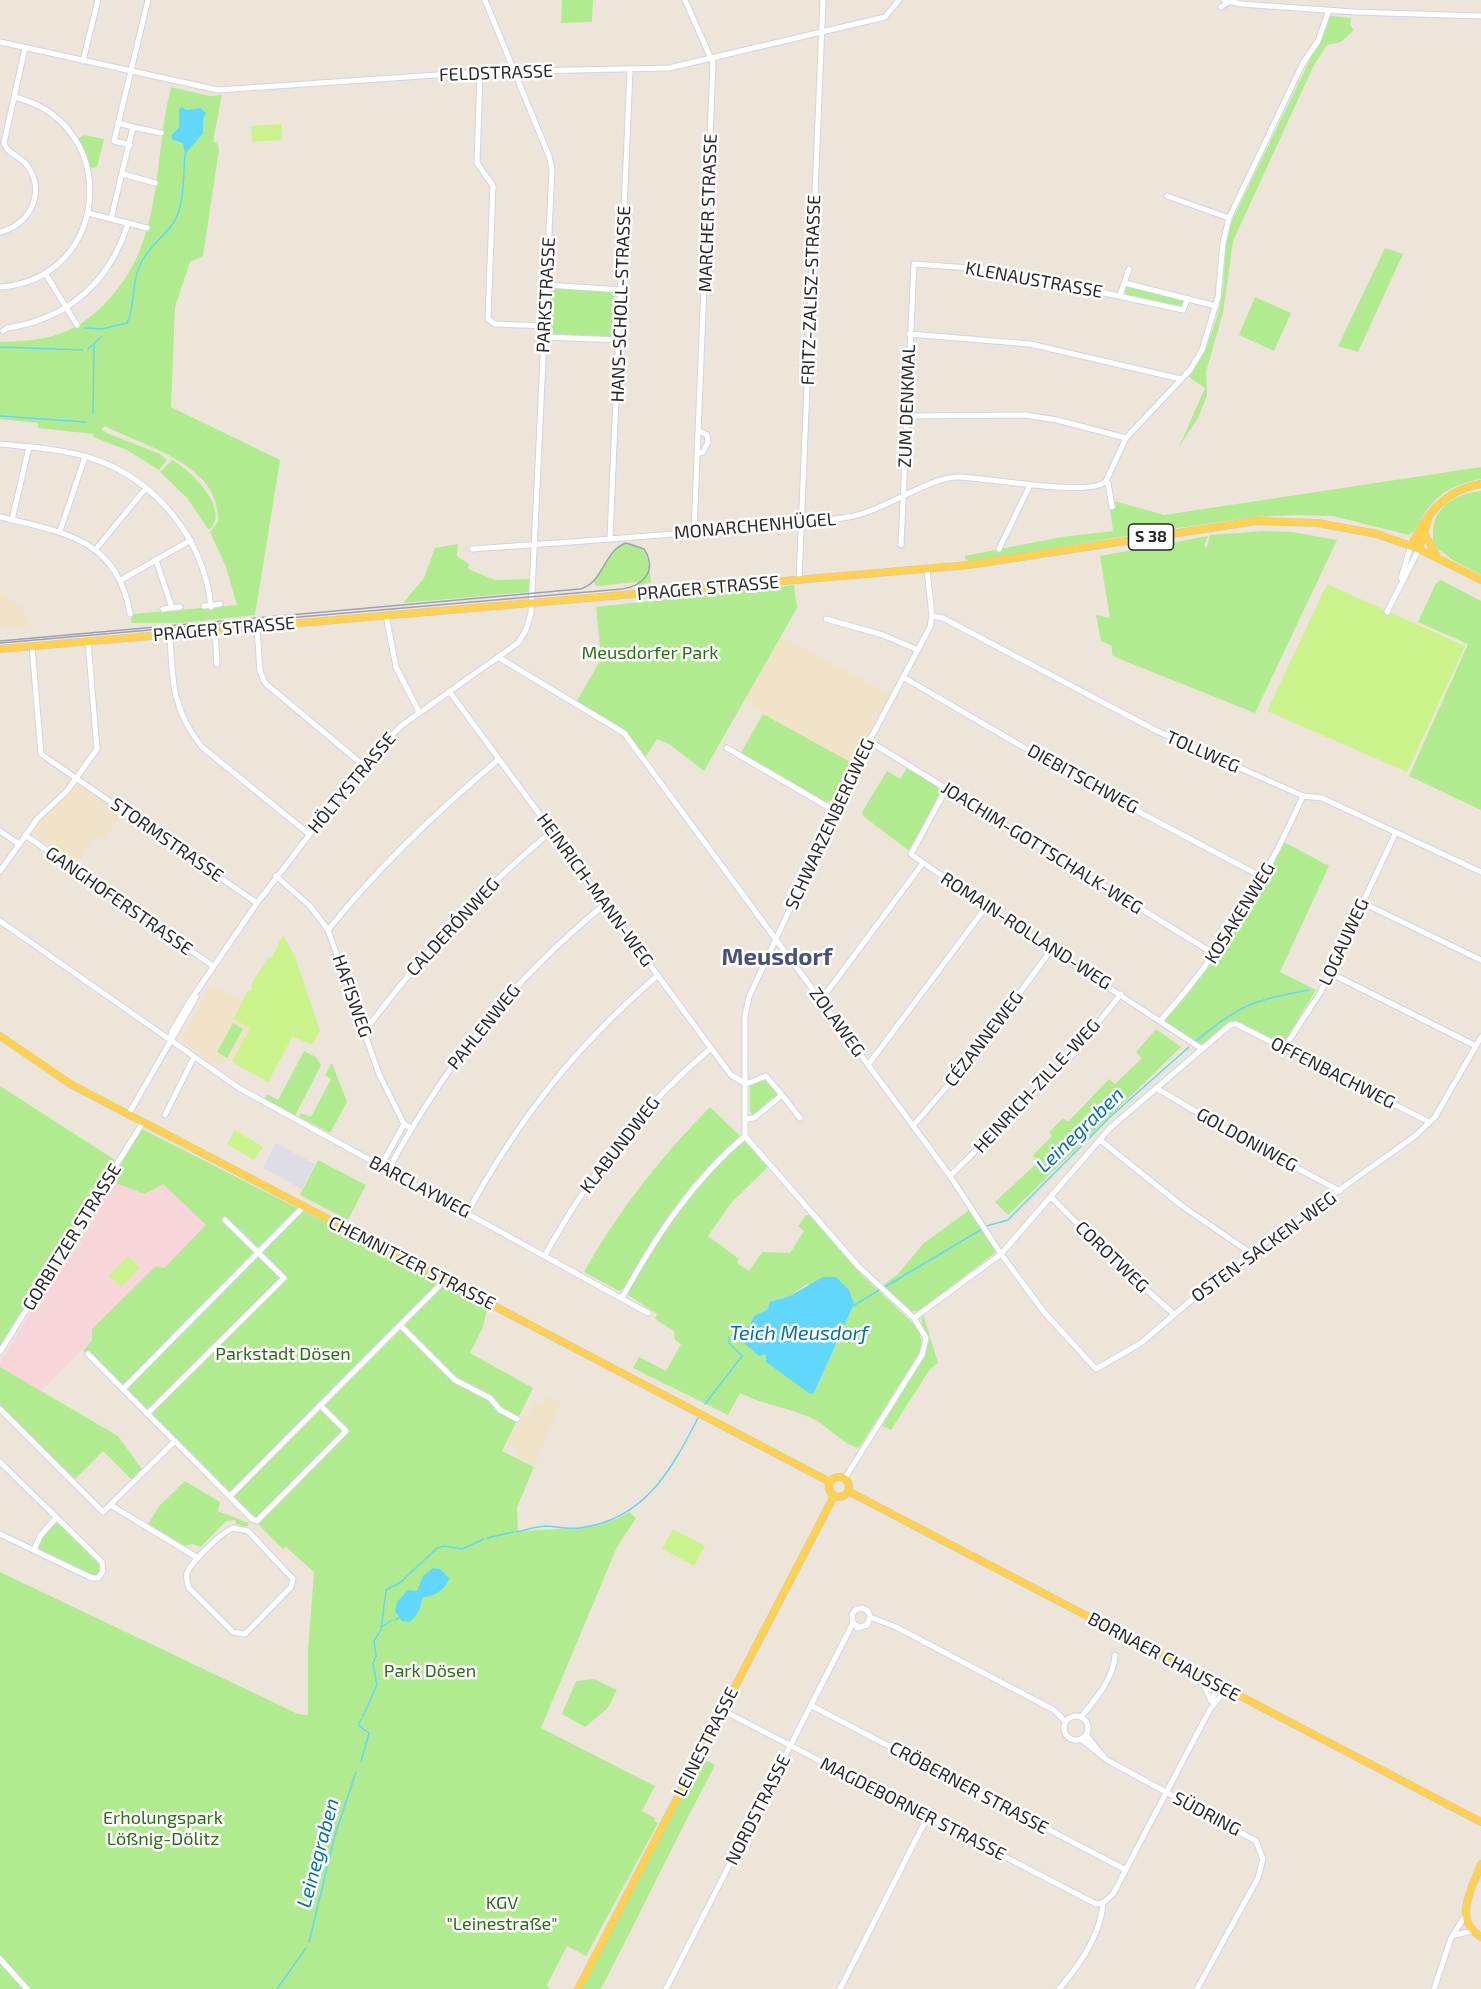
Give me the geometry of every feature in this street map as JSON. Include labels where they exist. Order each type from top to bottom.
[{"type":"main road","points":[[1411,546],[1430,515],[1450,493],[1481,484]]},
{"type":"main road","points":[[1419,549],[1430,515]]},
{"type":"main road","name":"PRAGER STRASSE","points":[[0,649],[927,569],[1040,554],[1236,523],[1300,521],[1356,529],[1411,546]]},
{"type":"main road","points":[[1425,533],[1437,558]]},
{"type":"main road","name":"S 38","points":[[1411,546],[1481,580]]},
{"type":"main road","name":"CHEMNITZER STRASSE","points":[[0,1036],[72,1085],[830,1482]]},
{"type":"main road","points":[[836,1477],[845,1478],[849,1485],[848,1491],[843,1496],[834,1496],[829,1489],[830,1482],[836,1477]]},
{"type":"main road","name":"BORNAER CHAUSSEE","points":[[848,1491],[1481,1822]]},
{"type":"main road","name":"LEINESTRASSE","points":[[578,1989],[834,1496]]},
{"type":"main road","points":[[1481,1864],[1465,1916],[1472,1931],[1481,1937]]},
{"type":"street","points":[[83,62],[98,0]]},
{"type":"street","points":[[130,145],[114,141],[148,0]]},
{"type":"street","name":"PARKSTRASSE","points":[[485,0],[551,163],[533,603]]},
{"type":"street","name":"MARCHER STRASSE","points":[[685,0],[710,58],[712,98],[694,532]]},
{"type":"street","name":"FRITZ-ZALISZ-STRASSE","points":[[799,580],[823,0]]},
{"type":"street","name":"FELDSTRASSE","points":[[0,42],[218,90],[480,72],[669,68],[885,17],[899,0]]},
{"type":"street","points":[[1221,7],[1227,1],[1329,10],[1481,16]]},
{"type":"street","points":[[1112,507],[1106,481],[1126,438],[1198,359],[1216,306],[1223,243],[1230,218],[1303,63],[1318,41],[1329,10]]},
{"type":"street","points":[[0,232],[16,226],[25,218],[33,207],[36,192],[30,170],[4,146],[25,48]]},
{"type":"street","name":"HANS-SCHOLL-STRASSE","points":[[610,538],[630,69]]},
{"type":"street","points":[[480,72],[477,163],[493,186],[488,319],[495,324],[545,326]]},
{"type":"street","points":[[0,287],[19,284],[45,273],[74,246],[88,213],[90,184],[88,169],[76,140],[47,110],[14,97]]},
{"type":"street","points":[[118,123],[161,133]]},
{"type":"street","points":[[111,219],[133,127]]},
{"type":"street","points":[[123,174],[156,183]]},
{"type":"street","points":[[1167,196],[1230,218]]},
{"type":"street","points":[[88,213],[147,228]]},
{"type":"street","points":[[3,331],[44,319],[66,309],[92,287],[107,270],[119,249],[128,223]]},
{"type":"street","name":"KLENAUSTRASSE","points":[[913,266],[914,264],[998,270],[1183,310],[1188,298]]},
{"type":"street","name":"ZUM DENKMAL","points":[[901,545],[913,266]]},
{"type":"street","name":"KLENAUSTRASSE","points":[[1120,296],[1129,269]]},
{"type":"street","points":[[45,273],[77,325]]},
{"type":"street","name":"KLENAUSTRASSE","points":[[1125,283],[1216,306]]},
{"type":"street","points":[[547,285],[622,290]]},
{"type":"street","points":[[909,334],[1030,344],[1181,379]]},
{"type":"street","points":[[544,337],[620,340]]},
{"type":"street","points":[[907,416],[1025,415],[1057,420],[1126,438]]},
{"type":"street","name":"MARCHER STRASSE","points":[[698,454],[703,452],[708,442],[707,435],[699,431]]},
{"type":"street","points":[[0,444],[85,457],[113,467],[146,488],[171,514],[190,540],[202,562],[211,606]]},
{"type":"street","points":[[12,520],[29,447]]},
{"type":"street","points":[[60,531],[85,457]]},
{"type":"street","name":"MONARCHENHÜGEL","points":[[472,549],[801,524],[864,515],[937,482],[956,477],[1030,485],[1082,487],[1101,485],[1106,481]]},
{"type":"street","points":[[999,549],[1030,485]]},
{"type":"street","points":[[96,549],[146,488]]},
{"type":"street","points":[[0,517],[60,531],[96,549],[109,561],[121,580],[130,614]]},
{"type":"street","points":[[1147,528],[1147,537]]},
{"type":"street","points":[[121,580],[190,540]]},
{"type":"street","points":[[1400,583],[1411,546]]},
{"type":"street","points":[[1387,612],[1419,549]]},
{"type":"street","points":[[156,560],[172,608]]},
{"type":"street","points":[[927,569],[933,616]]},
{"type":"street","name":"HÖLTYSTRASSE","points":[[128,1115],[213,966],[276,876],[363,765],[385,741],[419,712],[498,657],[523,636],[533,603]]},
{"type":"street","points":[[204,606],[220,604]]},
{"type":"street","points":[[163,609],[180,608]]},
{"type":"street","points":[[386,615],[396,667],[419,712]]},
{"type":"street","name":"SCHWARZENBERGWEG","points":[[745,1136],[747,1005],[835,812],[933,616]]},
{"type":"street","name":"TOLLWEG","points":[[933,616],[943,618],[1157,731],[1303,796],[1322,798],[1481,872]]},
{"type":"street","points":[[826,619],[883,635],[918,650]]},
{"type":"street","points":[[257,627],[260,671],[265,683],[363,765]]},
{"type":"street","points":[[215,630],[217,664]]},
{"type":"street","points":[[170,634],[178,711],[188,730],[202,747],[309,834]]},
{"type":"street","points":[[0,871],[38,818],[77,777],[97,749],[88,641]]},
{"type":"street","name":"STORMSTRASSE","points":[[32,646],[41,754],[256,903]]},
{"type":"street","name":"ZOLAWEG","points":[[498,657],[628,738],[950,1176],[1001,1254],[1044,1312],[1096,1369]]},
{"type":"street","name":"DIEBITSCHWEG","points":[[903,677],[1090,786],[1264,878]]},
{"type":"street","name":"HEINRICH-MANN-WEG","points":[[449,691],[731,1075],[746,1084]]},
{"type":"street","name":"JOACHIM-GOTTSCHALK-WEG","points":[[869,741],[1216,955]]},
{"type":"street","points":[[727,748],[835,812]]},
{"type":"street","points":[[328,930],[380,868],[414,834],[499,759]]},
{"type":"street","name":"ROMAIN-ROLLAND-WEG","points":[[945,789],[911,854],[986,907],[1202,1049]]},
{"type":"street","name":"KOSAKENWEG","points":[[1161,1020],[1216,955],[1264,878],[1303,796]]},
{"type":"street","points":[[0,831],[19,844]]},
{"type":"street","name":"CALDERÓNWEG","points":[[364,1032],[419,960],[452,923],[494,881],[552,831]]},
{"type":"street","name":"LOGAUWEG","points":[[1284,1048],[1304,1020],[1330,973],[1396,832]]},
{"type":"street","name":"GANGHOFERSTRASSE","points":[[25,835],[213,966]]},
{"type":"street","points":[[821,1000],[923,863]]},
{"type":"street","name":"HAFISWEG","points":[[276,876],[310,906],[328,930],[379,1074],[404,1124]]},
{"type":"street","points":[[1362,903],[1481,960]]},
{"type":"street","name":"PAHLENWEG","points":[[388,1170],[448,1069],[486,1019],[540,961],[605,904]]},
{"type":"street","points":[[868,1065],[986,907]]},
{"type":"street","name":"BARCLAYWEG","points":[[0,921],[194,1057],[295,1120],[623,1296],[648,1313]]},
{"type":"street","name":"CÉZANNEWEG","points":[[913,1126],[978,1050],[1051,950]]},
{"type":"street","points":[[1330,973],[1476,1046]]},
{"type":"street","points":[[467,1213],[509,1139],[558,1074],[596,1031],[657,976]]},
{"type":"street","name":"HEINRICH-ZILLE-WEG","points":[[950,1176],[1069,1059],[1121,994]]},
{"type":"street","name":"OFFENBACHWEG","points":[[1202,1049],[1230,1025],[1236,1024],[1429,1122]]},
{"type":"street","name":"OSTEN-SACKEN-WEG","points":[[1096,1369],[1142,1343],[1223,1273],[1415,1136],[1429,1122],[1481,1036]]},
{"type":"street","name":"KLABUNDWEG","points":[[545,1255],[589,1181],[624,1133],[655,1099],[711,1048]]},
{"type":"street","points":[[914,1318],[1001,1254],[1100,1140],[1202,1049]]},
{"type":"street","points":[[165,1115],[194,1057]]},
{"type":"street","points":[[746,1084],[766,1076],[800,1118]]},
{"type":"street","name":"GOLDONIWEG","points":[[1156,1088],[1246,1141],[1340,1191]]},
{"type":"street","points":[[746,1119],[754,1118],[782,1095]]},
{"type":"street","name":"GORBITZER STRASSE","points":[[0,1352],[143,1122]]},
{"type":"street","points":[[381,1166],[404,1124],[411,1128]]},
{"type":"street","points":[[623,1296],[651,1247],[685,1198],[725,1152],[745,1136],[858,1266],[914,1318],[926,1338],[922,1355],[845,1478]]},
{"type":"street","points":[[1100,1140],[1182,1206],[1252,1254]]},
{"type":"street","name":"COROTWEG","points":[[1052,1198],[1117,1264],[1174,1314]]},
{"type":"street","points":[[123,1389],[304,1206]]},
{"type":"street","points":[[147,1414],[284,1278],[225,1220]]},
{"type":"street","points":[[230,1496],[445,1280]]},
{"type":"street","points":[[400,1325],[455,1380],[490,1398],[500,1410],[517,1419]]},
{"type":"street","points":[[87,1354],[257,1521],[346,1431],[320,1405]]},
{"type":"street","points":[[0,1409],[103,1512],[175,1441]]},
{"type":"street","points":[[0,1462],[102,1562],[104,1566],[102,1575],[92,1578],[0,1534]]},
{"type":"street","points":[[111,1506],[198,1558]]},
{"type":"street","points":[[34,1550],[40,1536],[56,1518]]},
{"type":"street","points":[[239,1528],[248,1531],[293,1575],[293,1583],[245,1634],[238,1635],[189,1588],[186,1581],[188,1572],[198,1558],[227,1531],[239,1528]]},
{"type":"street","name":"NORDSTRASSE","points":[[856,1625],[852,1615],[857,1608],[866,1609],[870,1617],[896,1627],[1054,1710],[1065,1721],[1064,1731],[1067,1737],[1074,1740],[1083,1737]]},
{"type":"street","name":"NORDSTRASSE","points":[[856,1625],[867,1625],[870,1617]]},
{"type":"street","name":"NORDSTRASSE","points":[[666,1989],[856,1625]]},
{"type":"street","points":[[1082,1717],[1096,1700],[1115,1664],[1115,1655]]},
{"type":"street","points":[[1178,1664],[1204,1685],[1211,1701]]},
{"type":"street","points":[[1209,1711],[1211,1701],[1222,1688]]},
{"type":"street","points":[[1059,1989],[1085,1952],[1102,1918],[1104,1903],[1113,1894],[1222,1688]]},
{"type":"street","name":"CRÖBERNER STRASSE","points":[[812,1706],[1126,1870]]},
{"type":"street","name":"MAGDEBORNER STRASSE","points":[[722,1710],[1096,1904],[1104,1903]]},
{"type":"street","points":[[1065,1721],[1073,1716],[1082,1717],[1088,1726],[1083,1737]]},
{"type":"street","name":"SÜDRING","points":[[1083,1737],[1107,1760],[1257,1841],[1263,1859],[1258,1878],[1197,1989]]},
{"type":"street","points":[[840,1989],[928,1816]]},
{"type":"street","points":[[1434,1989],[1451,1938],[1465,1916]]},
{"type":"street","points":[[1451,1938],[1459,1933],[1472,1931]]},
{"type":"street","points":[[0,1959],[27,1989]]},
{"type":"shaded area","points":[[0,592],[22,608],[31,625],[0,628]]},
{"type":"shaded area","points":[[781,637],[891,695],[838,800],[827,804],[739,753],[763,712],[744,701]]},
{"type":"shaded area","points":[[77,784],[121,814],[103,840],[96,836],[75,866],[33,833],[39,822]]},
{"type":"shaded area","points":[[214,986],[243,1002],[251,1028],[232,1062],[225,1058],[221,1065],[207,1059],[180,1040],[209,988],[212,989]]},
{"type":"shaded area","points":[[276,1143],[315,1164],[302,1189],[263,1168]]},
{"type":"shaded area","points":[[111,1181],[144,1194],[163,1183],[206,1225],[164,1268],[156,1267],[92,1340],[40,1392],[7,1373],[0,1367],[0,1363],[58,1267],[82,1244],[78,1237]]},
{"type":"shaded area","points":[[546,1395],[561,1403],[535,1465],[517,1456],[516,1448],[507,1441],[512,1428],[517,1430],[525,1413],[528,1414],[534,1403],[540,1405]]},
{"type":"green space","points":[[562,0],[593,0],[592,22],[561,23]]},
{"type":"green space","points":[[1331,16],[1351,18],[1350,25],[1354,30],[1341,42],[1327,45],[1314,65],[1233,241],[1223,313],[1206,372],[1207,395],[1198,418],[1179,447],[1205,388],[1189,377],[1205,348],[1217,317],[1222,295],[1226,242],[1230,225]]},
{"type":"green space","points":[[171,87],[210,96],[222,95],[213,141],[218,144],[219,150],[203,256],[190,262],[175,307],[171,407],[280,460],[255,615],[182,623],[131,623],[132,614],[237,605],[226,567],[210,532],[218,522],[216,502],[207,485],[178,460],[105,426],[101,429],[107,433],[160,454],[167,460],[159,470],[127,450],[93,437],[94,434],[38,428],[38,423],[0,419],[0,342],[32,340],[60,334],[73,328],[98,310],[127,275],[140,251],[148,225]]},
{"type":"green space","points":[[281,124],[282,140],[252,142],[251,126]]},
{"type":"green space","points":[[84,135],[104,139],[97,167],[88,169],[76,140]]},
{"type":"green space","points":[[1385,248],[1403,254],[1358,352],[1338,346]]},
{"type":"green space","points":[[1128,286],[1185,299],[1183,308],[1127,295],[1124,290]]},
{"type":"green space","points":[[550,287],[615,292],[616,338],[548,334]]},
{"type":"green space","points":[[1255,297],[1291,313],[1274,351],[1239,335]]},
{"type":"green space","points":[[172,460],[189,472],[212,502],[216,512],[215,522],[209,530],[187,498],[160,472]]},
{"type":"green space","points":[[1481,467],[1481,479],[1455,487],[1434,501],[1409,535],[1333,516],[1255,517],[1151,532],[1147,528],[1144,533],[971,562],[965,559],[965,556],[1061,537],[1113,531],[1110,509],[1116,508],[1115,501],[1164,515]]},
{"type":"green space","points":[[1481,491],[1481,575],[1451,559],[1432,544],[1434,523],[1442,508],[1453,499]]},
{"type":"green space","points":[[1263,531],[1293,532],[1337,540],[1255,713],[1122,660],[1112,655],[1112,646],[1101,641],[1096,615],[1110,618],[1100,556],[1208,536],[1204,546],[1207,547],[1210,535]]},
{"type":"green space","points":[[626,543],[634,544],[643,551],[648,562],[651,582],[640,586],[637,582],[597,586],[593,582],[613,551]]},
{"type":"green space","points":[[458,544],[457,556],[469,564],[468,569],[495,580],[530,579],[530,592],[403,603],[424,578],[435,548]]},
{"type":"green space","points":[[1441,580],[1481,601],[1481,810],[1409,776],[1468,644],[1418,622],[1436,583]]},
{"type":"green space","points":[[1327,584],[1465,646],[1407,772],[1267,711]]},
{"type":"green space","name":"Meusdorfer Park","points":[[794,585],[797,608],[704,771],[669,744],[657,739],[644,759],[624,733],[575,704],[601,659],[596,607]]},
{"type":"green space","points":[[763,714],[852,763],[836,798],[826,802],[741,753]]},
{"type":"green space","points":[[907,768],[941,788],[941,793],[912,849],[908,850],[863,816],[862,812],[887,771],[900,779]]},
{"type":"green space","points":[[1284,842],[1329,866],[1280,972],[1316,990],[1283,1044],[1237,1021],[1231,1022],[1202,1046],[1164,1020],[1245,913]]},
{"type":"green space","points":[[283,935],[295,957],[320,1031],[311,1045],[293,1036],[268,1082],[232,1062],[250,1028],[234,1019],[248,990],[251,991],[252,983],[270,956],[272,957]]},
{"type":"green space","points":[[233,1023],[243,1029],[227,1058],[217,1052]]},
{"type":"green space","points":[[1156,1029],[1181,1047],[1008,1215],[995,1202],[1038,1162],[1033,1155],[1052,1136],[1049,1132],[1063,1118],[1068,1122],[1109,1079],[1115,1084],[1142,1058],[1136,1052]]},
{"type":"green space","points":[[304,1051],[316,1057],[321,1065],[295,1116],[265,1099],[267,1094],[278,1100]]},
{"type":"green space","points":[[332,1063],[347,1102],[330,1133],[299,1117],[301,1113],[311,1117],[331,1079],[325,1075]]},
{"type":"green space","points":[[768,1080],[779,1095],[753,1116],[750,1111],[750,1086]]},
{"type":"green space","points":[[0,1086],[115,1160],[0,1346]]},
{"type":"green space","points":[[710,1107],[740,1136],[705,1170],[675,1207],[624,1288],[619,1291],[584,1272],[611,1227],[641,1185]]},
{"type":"green space","points":[[142,1129],[488,1305],[483,1327],[470,1353],[533,1388],[502,1451],[534,1467],[517,1507],[518,1532],[603,1524],[629,1512],[636,1518],[617,1547],[541,1728],[655,1786],[642,1811],[655,1818],[654,1821],[658,1823],[586,1956],[567,1946],[547,1985],[549,1989],[0,1989],[0,1572],[298,1714],[308,1715],[308,1649],[314,1572],[286,1547],[283,1549],[83,1351],[92,1340],[92,1329],[156,1266],[164,1268],[206,1225],[163,1184],[144,1194],[111,1181]]},
{"type":"green space","points":[[235,1130],[263,1147],[254,1160],[227,1144]]},
{"type":"green space","points":[[744,1141],[768,1167],[732,1202],[708,1236],[739,1259],[737,1263],[749,1271],[762,1252],[790,1253],[804,1231],[798,1226],[806,1215],[809,1215],[861,1274],[918,1328],[922,1344],[919,1353],[859,1448],[852,1446],[817,1421],[802,1414],[740,1393],[728,1415],[633,1368],[639,1357],[666,1371],[681,1344],[675,1340],[674,1331],[655,1319],[657,1314],[628,1295],[628,1292],[680,1212],[726,1158]],"holes":[[[807,1284],[854,1304],[814,1393],[766,1353],[759,1356],[734,1335],[734,1330],[749,1326],[754,1316],[768,1309],[769,1302],[790,1296]]]},
{"type":"green space","points":[[318,1160],[366,1185],[348,1220],[300,1195]]},
{"type":"green space","points":[[971,1209],[996,1252],[919,1311],[910,1311],[882,1286],[897,1275],[924,1243]]},
{"type":"green space","points":[[128,1256],[140,1268],[121,1287],[109,1276]]},
{"type":"green space","points":[[923,1314],[938,1363],[930,1369],[891,1430],[882,1426],[927,1350],[922,1322]]},
{"type":"green space","points":[[0,1367],[118,1436],[142,1469],[132,1480],[103,1451],[75,1479],[0,1405]]},
{"type":"green space","points":[[185,1481],[220,1502],[218,1511],[249,1523],[247,1527],[236,1524],[235,1520],[226,1521],[201,1547],[192,1544],[185,1546],[148,1524],[160,1505]]},
{"type":"green space","points":[[56,1518],[104,1566],[96,1579],[34,1550],[40,1536]]},
{"type":"green space","points":[[673,1529],[705,1546],[694,1566],[662,1548]]},
{"type":"green space","points":[[594,1679],[617,1690],[608,1708],[585,1727],[562,1714],[576,1681]]},
{"type":"green space","points":[[699,1756],[715,1765],[601,1989],[578,1989]]},
{"type":"water","points":[[182,107],[186,110],[200,108],[206,113],[203,119],[203,133],[185,154],[183,143],[173,140],[171,136],[179,127],[179,109]]},
{"type":"water","name":"Teich Meusdorf","points":[[823,1277],[836,1277],[849,1290],[854,1304],[814,1393],[810,1394],[766,1362],[766,1354],[759,1356],[734,1335],[734,1330],[749,1326],[754,1316],[768,1309],[769,1302],[790,1296]]},
{"type":"water","points":[[433,1568],[440,1569],[449,1578],[446,1586],[431,1596],[423,1597],[415,1617],[409,1622],[402,1621],[395,1611],[397,1602],[408,1590],[417,1591],[423,1576]]},
{"type":"waterway","points":[[85,328],[102,329],[127,323],[132,309],[135,279],[140,265],[178,215],[182,198],[185,154]]},
{"type":"waterway","points":[[88,349],[101,337]]},
{"type":"waterway","points":[[93,414],[94,345]]},
{"type":"waterway","points":[[0,347],[83,350]]},
{"type":"waterway","points":[[0,416],[86,422]]},
{"type":"waterway","name":"Leinegraben","points":[[1196,1041],[1224,1019],[1248,1006],[1274,997],[1308,990]]},
{"type":"waterway","name":"Leinegraben","points":[[986,1226],[1008,1220],[1110,1117],[1189,1047]]},
{"type":"waterway","name":"Leinegraben","points":[[883,1288],[982,1229]]},
{"type":"waterway","name":"Leinegraben","points":[[853,1306],[879,1290]]},
{"type":"waterway","name":"Leinegraben","points":[[705,1404],[742,1356],[729,1343],[729,1337]]},
{"type":"waterway","name":"Leinegraben","points":[[516,1532],[543,1526],[579,1528],[602,1523],[622,1515],[639,1503],[666,1474],[698,1418]]},
{"type":"waterway","name":"Leinegraben","points":[[487,1538],[513,1532]]},
{"type":"waterway","name":"Leinegraben","points":[[363,1716],[377,1685],[373,1663],[376,1656],[374,1641],[381,1630],[386,1590],[401,1582],[437,1548],[444,1546],[462,1549],[484,1539]]},
{"type":"waterway","points":[[395,1620],[399,1618]]},
{"type":"waterway","points":[[383,1626],[392,1620]]},
{"type":"waterway","name":"Leinegraben","points":[[361,1762],[369,1733],[358,1725],[362,1718]]},
{"type":"waterway","name":"Leinegraben","points":[[309,1942],[335,1835],[356,1772]]},
{"type":"waterway","name":"Leinegraben","points":[[277,1989],[306,1948]]},
{"type":"tram line","points":[[0,641],[580,589],[588,586],[599,574],[612,553],[626,543],[644,549],[649,564],[649,571],[642,581],[622,589],[0,643]]},
{"type":"district","name":"Meusdorf","points":[[777,957]]},
{"type":"park label","name":"Parkstadt Dösen","points":[[283,1354]]},
{"type":"park label","name":"Park Dösen","points":[[430,1671]]},
{"type":"park label","name":"Erholungspark Lößnig-Dölitz","points":[[163,1828]]},
{"type":"park label","name":"KGV \"Leinestraße\"","points":[[502,1913]]}]
